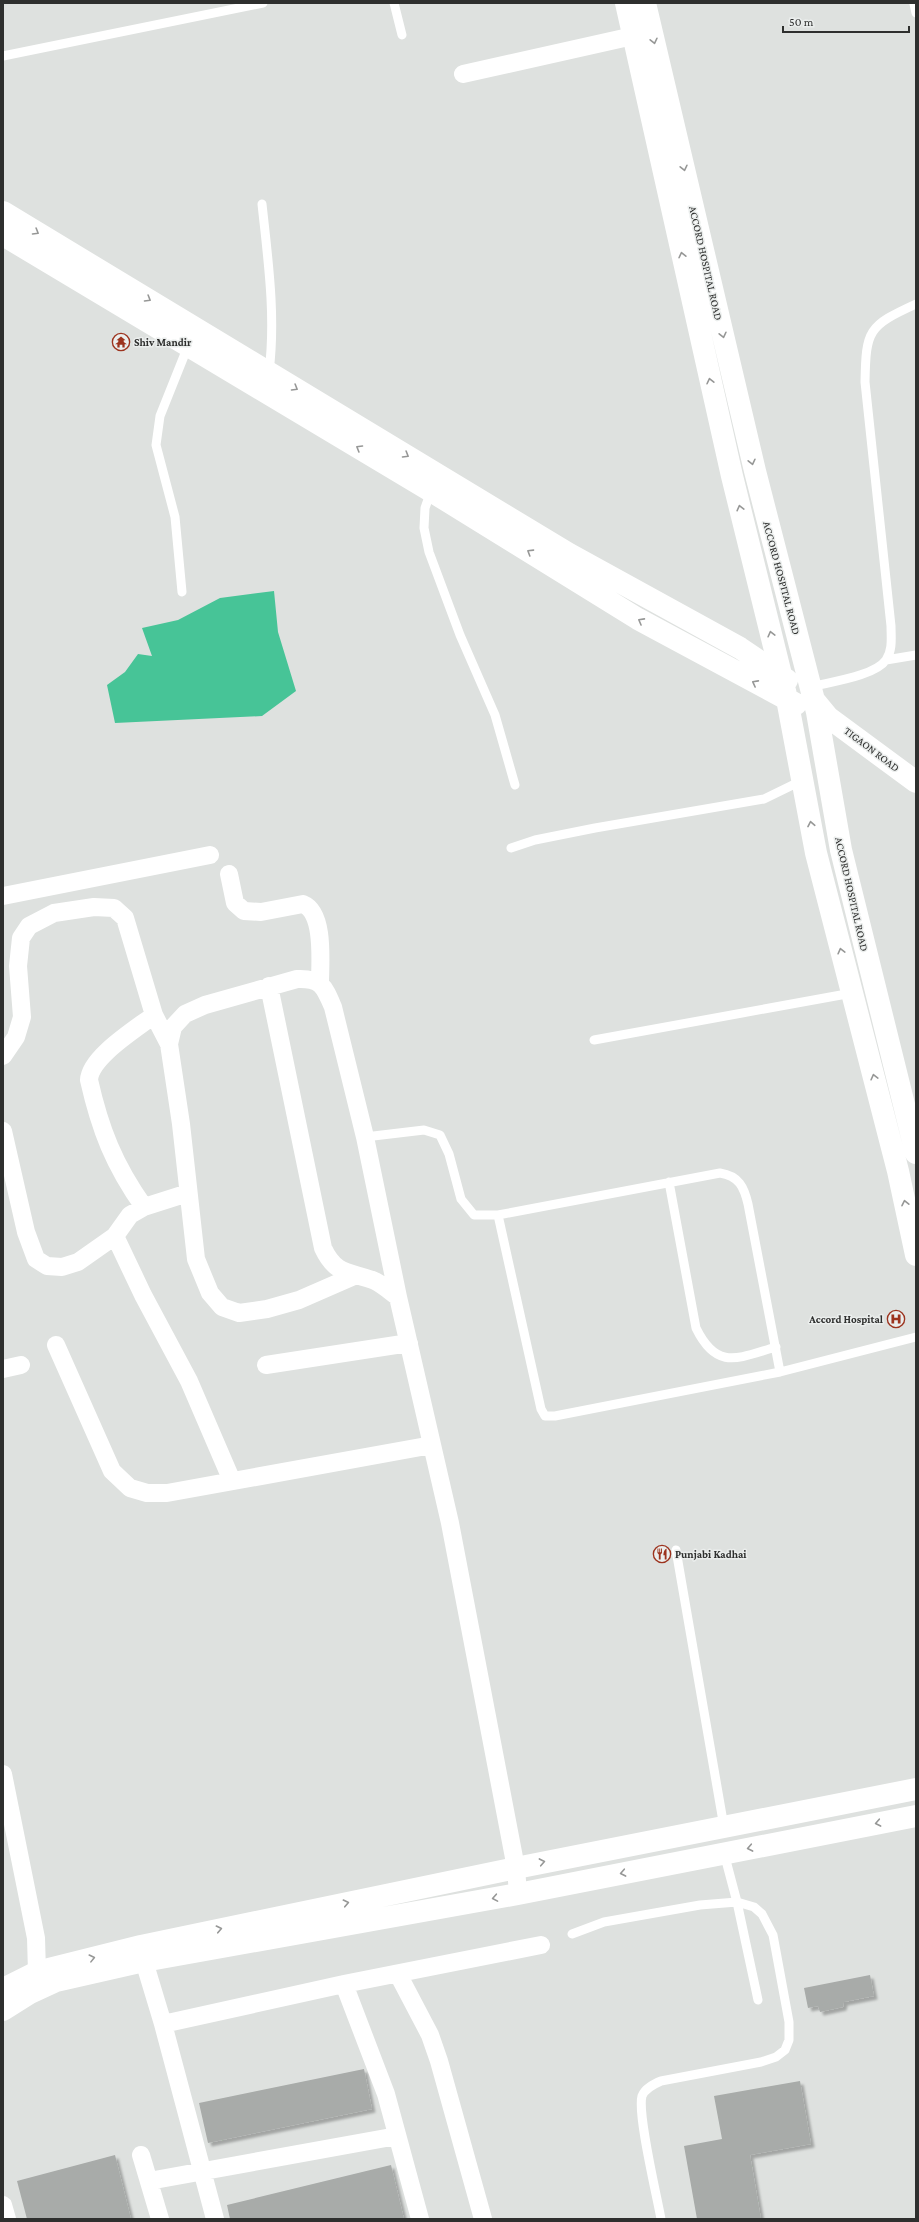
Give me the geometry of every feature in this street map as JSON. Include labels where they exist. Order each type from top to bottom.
[{"type":"street","points":[[626,3],[732,476],[787,699],[816,853],[898,1171],[916,1255]]},
{"type":"street","name":"ACCORD HOSPITAL ROAD","points":[[645,3],[755,472],[818,705],[841,850],[916,1153]]},
{"type":"street","points":[[463,74],[633,36]]},
{"type":"street","points":[[3,212],[570,554],[740,648],[818,705]]},
{"type":"street","points":[[3,235],[431,491],[638,619],[787,699],[818,705]]},
{"type":"street","name":"TIGAON ROAD","points":[[818,705],[916,782]]},
{"type":"street","points":[[3,896],[210,855]]},
{"type":"street","points":[[229,874],[235,903],[244,911],[261,912],[303,904],[310,909],[315,917],[317,927],[320,983]]},
{"type":"street","points":[[3,1056],[16,1037],[22,1017],[18,966],[21,938],[29,926],[54,913],[94,907],[114,908],[125,918],[154,1015],[169,1044],[196,1259],[210,1293],[222,1307],[238,1313],[267,1309],[299,1300],[354,1276]]},
{"type":"street","points":[[169,1044],[173,1027],[185,1014],[206,1005],[297,979],[311,979],[320,983],[327,992],[365,1137],[398,1297],[450,1523],[516,1868],[518,1894]]},
{"type":"street","points":[[270,986],[322,1248],[329,1261],[340,1270],[354,1276],[377,1282],[398,1297]]},
{"type":"street","points":[[144,1207],[113,1159],[89,1080],[89,1072],[102,1056],[154,1015]]},
{"type":"street","points":[[3,1131],[26,1232],[36,1259],[47,1266],[62,1267],[78,1262],[115,1236],[130,1215],[144,1207],[188,1192]]},
{"type":"street","points":[[115,1236],[143,1295],[189,1380],[232,1481]]},
{"type":"street","points":[[266,1365],[409,1343]]},
{"type":"street","points":[[56,1345],[112,1471],[130,1488],[147,1493],[167,1493],[432,1445]]},
{"type":"street","points":[[3,1369],[21,1365]]},
{"type":"street","points":[[3,1774],[36,1938],[37,1972]]},
{"type":"street","points":[[3,1990],[37,1972],[141,1946],[516,1868],[916,1789]]},
{"type":"street","points":[[3,2010],[30,1993],[56,1981],[144,1961],[518,1894],[916,1816]]},
{"type":"street","points":[[163,2024],[344,1984],[541,1945]]},
{"type":"street","points":[[144,1961],[163,2024],[215,2219]]},
{"type":"street","points":[[398,1974],[427,2029],[439,2061],[483,2219]]},
{"type":"street","points":[[344,1984],[386,2094],[420,2219]]},
{"type":"street","points":[[149,2181],[397,2136]]},
{"type":"street","points":[[141,2155],[160,2219]]},
{"type":"street","points":[[3,2205],[7,2219]]},
{"type":"lane","points":[[3,56],[262,3]]},
{"type":"lane","points":[[394,3],[402,35]]},
{"type":"lane","points":[[262,204],[272,298],[272,347],[269,372]]},
{"type":"lane","points":[[818,705],[866,673],[878,667],[886,660],[891,648],[892,626],[866,382],[866,352],[870,333],[882,322],[916,304]]},
{"type":"lane","points":[[182,592],[175,517],[156,445],[160,416],[188,346]]},
{"type":"lane","points":[[431,491],[425,508],[424,528],[429,552],[460,634],[495,715],[515,785]]},
{"type":"lane","points":[[886,660],[916,655]]},
{"type":"lane","points":[[511,848],[572,832],[764,799],[803,780]]},
{"type":"lane","points":[[594,1040],[852,993]]},
{"type":"lane","points":[[365,1137],[424,1130],[440,1135],[448,1154],[461,1199],[474,1215],[498,1215],[720,1173],[738,1179],[744,1188],[780,1372]]},
{"type":"lane","points":[[669,1182],[696,1328],[701,1339],[710,1350],[722,1357],[729,1358],[736,1358],[776,1347]]},
{"type":"lane","points":[[498,1215],[542,1409],[545,1416],[555,1416],[780,1372],[916,1337]]},
{"type":"lane","points":[[676,1550],[724,1827]]},
{"type":"lane","points":[[724,1853],[737,1902],[758,2000]]},
{"type":"lane","points":[[572,1934],[604,1922],[700,1905],[737,1902],[754,1907],[762,1914],[773,1936],[789,2022],[789,2040],[785,2050],[776,2057],[661,2081],[650,2086],[642,2096],[642,2114],[661,2219]]},
{"type":"shaded area","points":[[274,591],[278,632],[296,691],[262,716],[115,723],[107,685],[125,672],[138,654],[152,656],[142,628],[178,620],[220,598]]},
{"type":"building","points":[[870,1975],[874,1996],[844,2002],[843,2007],[820,2012],[818,2006],[808,2008],[804,1988]]},
{"type":"building","points":[[364,2069],[372,2109],[208,2143],[199,2103]]},
{"type":"building","points":[[800,2081],[811,2144],[750,2155],[761,2219],[697,2219],[684,2146],[722,2139],[714,2096]]},
{"type":"building","points":[[115,2155],[131,2219],[27,2219],[17,2181]]},
{"type":"building","points":[[391,2165],[404,2219],[230,2219],[227,2205]]},
{"type":"place","name":"Shiv Mandir","points":[[121,342]]},
{"type":"place","name":"Accord Hospital","points":[[896,1319]]},
{"type":"place","name":"Punjabi Kadhai","points":[[662,1554]]}]
